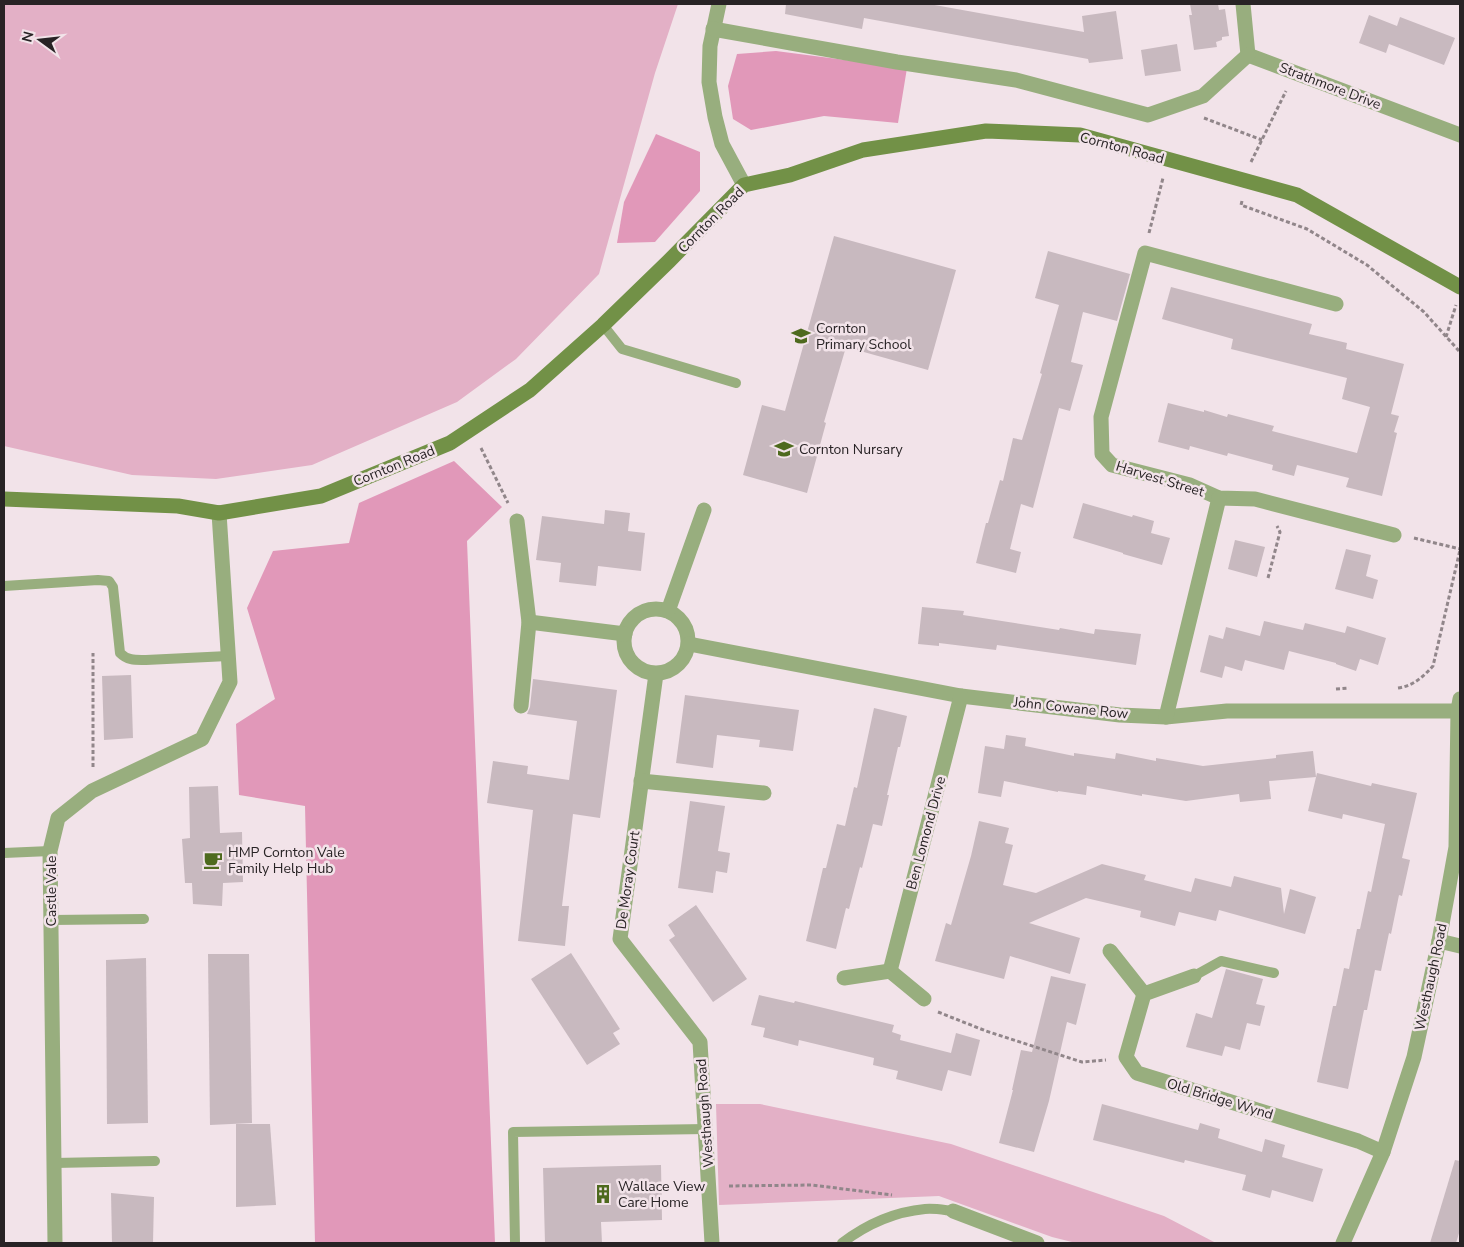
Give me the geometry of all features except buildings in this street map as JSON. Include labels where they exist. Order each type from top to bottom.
[{"type":"main road","name":"Cornton Road","points":[[4,499],[178,506],[219,513],[321,496],[450,443],[530,390],[603,325],[670,261],[744,185],[790,175],[863,150],[986,130],[1080,135],[1297,195],[1459,294]]},
{"type":"street","points":[[719,4],[710,46],[709,82],[722,144],[744,185]]},
{"type":"street","points":[[713,29],[897,62],[1016,80],[1148,115],[1203,96],[1248,55],[1244,4]]},
{"type":"street","name":"Strathmore Drive","points":[[1248,55],[1460,135]]},
{"type":"street","points":[[1145,253],[1336,304]]},
{"type":"street","name":"Harvest Street","points":[[1145,253],[1101,417],[1102,454],[1112,465],[1190,485],[1220,498],[1255,499],[1394,535]]},
{"type":"street","points":[[1166,717],[1220,498]]},
{"type":"street","points":[[668,611],[704,510]]},
{"type":"street","name":"Castle Vale","points":[[55,1243],[50,851],[58,818],[92,791],[202,739],[230,682],[219,513]]},
{"type":"street","points":[[517,521],[529,622],[521,706]]},
{"type":"street","points":[[646,610],[668,611],[677,616],[684,624],[688,633],[689,644],[687,653],[682,662],[674,669],[656,674],[646,672],[631,662],[626,653],[624,644],[625,634],[629,624],[636,616],[646,610]]},
{"type":"street","points":[[529,622],[625,634]]},
{"type":"street","name":"John Cowane Row","points":[[689,644],[961,696],[1120,715],[1166,717],[1227,712],[1459,706]]},
{"type":"street","name":"De Moray Court","points":[[656,674],[620,939],[700,1042]]},
{"type":"street","name":"Ben Lomond Drive","points":[[890,971],[961,696]]},
{"type":"street","name":"Westhaugh Road","points":[[1343,1243],[1383,1152],[1414,1057],[1439,941],[1456,847],[1459,706]]},
{"type":"street","points":[[641,781],[764,793]]},
{"type":"street","points":[[1439,941],[1460,946]]},
{"type":"street","points":[[1110,951],[1144,994]]},
{"type":"street","points":[[844,978],[890,971],[924,999]]},
{"type":"street","points":[[1144,994],[1194,976]]},
{"type":"street","points":[[1126,1057],[1144,994]]},
{"type":"street","name":"Westhaugh Road","points":[[700,1042],[712,1243]]},
{"type":"street","name":"Old Bridge Wynd","points":[[1126,1057],[1137,1073],[1358,1141],[1383,1152]]},
{"type":"street","points":[[953,1211],[1004,1237],[1037,1243]]},
{"type":"lane","points":[[603,325],[622,349],[736,383]]},
{"type":"lane","points":[[4,586],[109,581],[113,587],[120,653],[124,657],[146,660],[228,656]]},
{"type":"lane","points":[[4,853],[50,851]]},
{"type":"lane","points":[[51,920],[144,919]]},
{"type":"lane","points":[[1194,976],[1221,961],[1274,973]]},
{"type":"lane","points":[[514,1243],[513,1132],[706,1129]]},
{"type":"lane","points":[[54,1163],[155,1161]]},
{"type":"lane","points":[[842,1243],[861,1228],[893,1215],[926,1208],[953,1211]]},
{"type":"path","points":[[1295,72],[1242,180],[1242,206],[1308,229],[1367,265],[1424,312],[1460,352]]},
{"type":"path","points":[[1174,106],[1262,140]]},
{"type":"path","points":[[1145,253],[1167,160]]},
{"type":"path","points":[[1446,337],[1459,294]]},
{"type":"path","points":[[472,429],[517,521]]},
{"type":"path","points":[[1268,578],[1280,532],[1274,522]]},
{"type":"path","points":[[1390,690],[1406,687],[1421,678],[1433,666],[1460,550],[1394,535]]},
{"type":"path","points":[[92,791],[93,653]]},
{"type":"path","points":[[1333,689],[1357,688]]},
{"type":"path","points":[[924,999],[930,1009],[986,1031],[1082,1062],[1126,1057]]},
{"type":"path","points":[[710,1186],[812,1185],[894,1196]]},
{"type":"shaded area","points":[[4,4],[678,4],[655,73],[599,274],[516,359],[457,402],[312,465],[216,479],[132,475],[4,446]]},
{"type":"shaded area","points":[[776,51],[907,68],[898,123],[824,116],[751,130],[733,119],[728,86],[737,54]]},
{"type":"shaded area","points":[[656,134],[700,152],[700,191],[655,242],[617,243],[624,202]]},
{"type":"shaded area","points":[[454,461],[502,507],[467,541],[495,1243],[315,1243],[305,806],[239,795],[236,724],[275,699],[247,608],[273,551],[349,543],[359,503]]},
{"type":"shaded area","points":[[716,1104],[760,1104],[951,1144],[1164,1216],[1216,1243],[1076,1243],[1052,1237],[939,1196],[719,1205]]},
{"type":"place","name":"Cornton Primary School","points":[[801,336]]},
{"type":"place","name":"Cornton Nursary","points":[[784,449]]},
{"type":"place","name":"HMP Cornton Vale Family Help Hub","points":[[213,860]]},
{"type":"place","name":"Wallace View Care Home","points":[[603,1194]]}]
